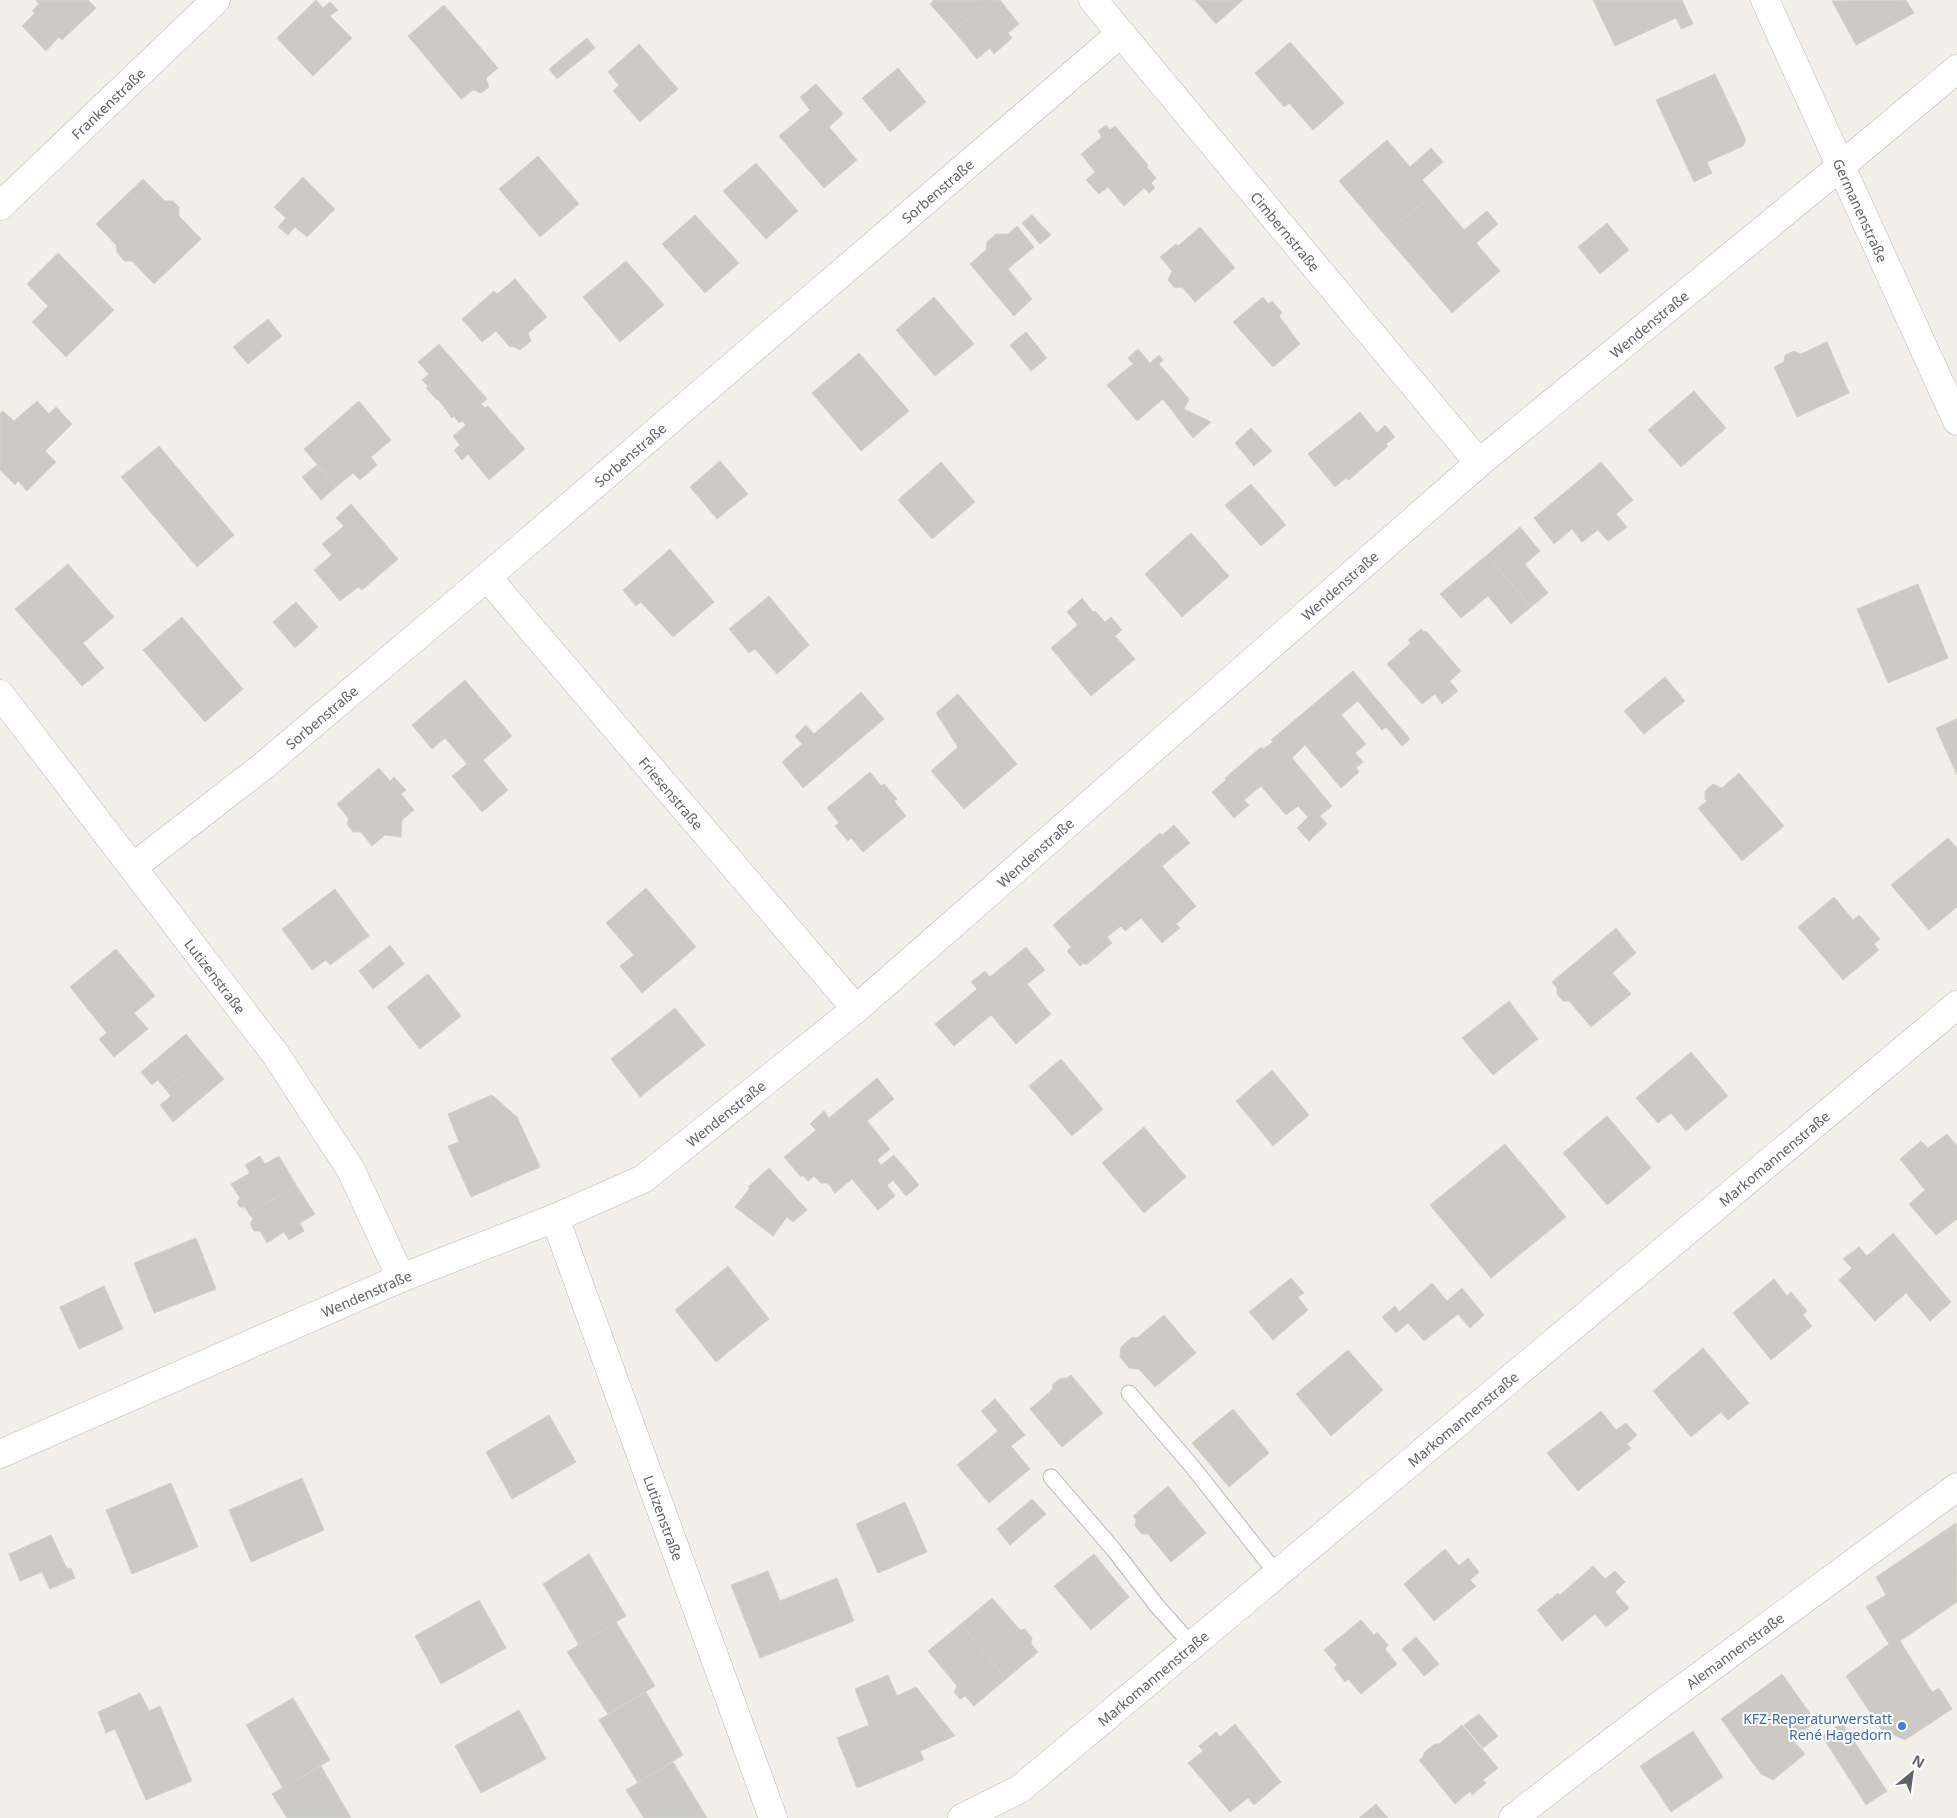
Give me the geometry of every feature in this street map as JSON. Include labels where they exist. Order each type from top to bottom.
[{"type":"street","name":"Frankenstraße","points":[[0,206],[216,0]]},
{"type":"street","name":"Cimbernstraße","points":[[1093,0],[1479,463]]},
{"type":"street","name":"Germanenstraße","points":[[1765,0],[1957,421]]},
{"type":"street","name":"Sorbenstraße","points":[[133,867],[249,778],[1121,32]]},
{"type":"street","name":"Wendenstraße","points":[[0,1454],[401,1278],[555,1218],[642,1179],[856,1009],[1479,463],[1957,69]]},
{"type":"street","name":"Friesenstraße","points":[[486,577],[856,1009]]},
{"type":"street","name":"Lutizenstraße","points":[[0,694],[276,1055],[350,1170],[401,1278]]},
{"type":"street","name":"Markomannenstraße","points":[[962,1818],[1020,1789],[1957,1006]]},
{"type":"street","name":"Lutizenstraße","points":[[555,1218],[773,1818]]},
{"type":"street","name":"Alemannenstraße","points":[[1513,1818],[1656,1708],[1957,1487]]},
{"type":"lane","points":[[1129,1393],[1190,1465],[1277,1574]]},
{"type":"lane","points":[[1051,1477],[1114,1550],[1157,1606],[1192,1645]]},
{"type":"building","points":[[36,0],[88,0],[96,8],[62,40],[59,37],[46,51],[22,26],[35,13],[32,11],[39,4]]},
{"type":"building","points":[[316,0],[323,8],[330,2],[338,10],[330,16],[352,38],[313,76],[277,38]]},
{"type":"building","points":[[934,0],[990,0],[954,31],[930,4]]},
{"type":"building","points":[[990,0],[1000,0],[1019,24],[1008,33],[1012,38],[994,54],[990,48],[977,59],[954,31]]},
{"type":"building","points":[[1195,0],[1243,0],[1216,24]]},
{"type":"building","points":[[1593,0],[1682,0],[1693,24],[1681,29],[1676,18],[1615,46]]},
{"type":"building","points":[[1906,0],[1914,13],[1856,45],[1832,1]]},
{"type":"building","points":[[444,5],[498,68],[486,78],[489,87],[481,93],[473,90],[461,99],[408,36]]},
{"type":"building","points":[[587,38],[595,48],[557,79],[549,69]]},
{"type":"building","points":[[1290,42],[1344,103],[1313,130],[1289,103],[1284,107],[1255,73]]},
{"type":"building","points":[[639,44],[678,89],[640,122],[613,91],[619,85],[608,72]]},
{"type":"building","points":[[898,68],[926,102],[890,132],[862,98]]},
{"type":"building","points":[[1715,74],[1746,140],[1743,146],[1707,162],[1712,173],[1694,182],[1656,100]]},
{"type":"building","points":[[816,84],[843,114],[829,127],[857,160],[824,188],[779,136],[810,110],[800,97]]},
{"type":"building","points":[[1106,125],[1110,130],[1115,126],[1148,165],[1146,166],[1156,178],[1151,183],[1155,188],[1149,193],[1144,188],[1124,206],[1108,187],[1099,194],[1086,180],[1095,172],[1081,154],[1102,137],[1098,131]]},
{"type":"building","points":[[1387,140],[1410,167],[1431,148],[1443,162],[1422,180],[1434,194],[1384,234],[1339,181]]},
{"type":"building","points":[[538,156],[579,204],[540,237],[499,189]]},
{"type":"building","points":[[756,163],[798,211],[766,239],[723,191]]},
{"type":"building","points":[[303,177],[335,209],[307,237],[295,227],[288,235],[278,227],[286,218],[274,207]]},
{"type":"building","points":[[143,179],[165,201],[173,201],[179,207],[179,216],[201,239],[154,284],[132,261],[124,261],[117,252],[116,245],[96,224]]},
{"type":"building","points":[[1434,194],[1464,230],[1487,211],[1498,224],[1476,243],[1500,271],[1452,313],[1384,234]]},
{"type":"building","points":[[695,215],[739,263],[705,293],[662,244]]},
{"type":"building","points":[[1032,215],[1051,235],[1040,244],[1022,223]]},
{"type":"building","points":[[1607,223],[1629,250],[1600,274],[1578,247]]},
{"type":"building","points":[[1017,226],[1034,247],[1008,269],[1032,299],[1014,316],[970,264],[986,250],[987,242],[996,234],[1008,234]]},
{"type":"building","points":[[1200,227],[1235,268],[1195,302],[1182,287],[1175,288],[1168,280],[1172,271],[1160,257],[1176,244],[1178,246]]},
{"type":"building","points":[[58,253],[114,310],[66,357],[32,322],[48,306],[27,284]]},
{"type":"building","points":[[626,261],[664,305],[620,342],[583,297]]},
{"type":"building","points":[[515,279],[547,317],[528,333],[531,341],[520,350],[512,346],[510,347],[496,331],[482,342],[462,319],[494,291],[497,294]]},
{"type":"building","points":[[934,297],[974,344],[935,376],[896,330]]},
{"type":"building","points":[[1263,297],[1268,304],[1272,301],[1282,313],[1279,316],[1300,344],[1273,367],[1233,322]]},
{"type":"building","points":[[268,319],[282,336],[248,364],[233,347]]},
{"type":"building","points":[[1026,332],[1047,358],[1031,371],[1010,345]]},
{"type":"building","points":[[1827,342],[1849,393],[1797,417],[1774,367],[1784,362],[1785,355],[1794,351],[1801,354]]},
{"type":"building","points":[[439,344],[487,399],[481,404],[485,408],[488,406],[525,449],[489,480],[468,454],[462,460],[454,450],[460,445],[453,436],[466,425],[462,421],[459,423],[454,416],[452,418],[438,399],[426,388],[428,386],[422,380],[429,374],[418,362]]},
{"type":"building","points":[[1138,349],[1150,363],[1159,355],[1163,360],[1159,364],[1189,399],[1184,409],[1211,422],[1193,438],[1163,399],[1137,421],[1107,385],[1133,364],[1128,358]]},
{"type":"building","points":[[859,353],[909,411],[861,451],[812,393]]},
{"type":"building","points":[[1694,391],[1726,428],[1681,467],[1648,430]]},
{"type":"building","points":[[37,401],[49,414],[56,407],[72,424],[45,451],[56,462],[27,491],[18,481],[15,485],[0,470],[0,413],[3,411],[14,421]]},
{"type":"building","points":[[359,401],[391,440],[371,457],[377,465],[360,480],[353,473],[336,487],[304,449]]},
{"type":"building","points":[[1360,412],[1377,433],[1385,425],[1395,437],[1386,444],[1388,446],[1349,480],[1346,478],[1335,487],[1308,454]]},
{"type":"building","points":[[1251,428],[1272,451],[1254,466],[1235,443]]},
{"type":"building","points":[[159,446],[234,535],[197,567],[121,477]]},
{"type":"building","points":[[720,461],[748,494],[717,519],[690,487]]},
{"type":"building","points":[[941,462],[975,502],[932,539],[898,500]]},
{"type":"building","points":[[1601,462],[1633,500],[1616,514],[1627,527],[1608,541],[1598,530],[1582,542],[1572,529],[1554,544],[1534,518]]},
{"type":"building","points":[[317,465],[336,487],[321,500],[302,477]]},
{"type":"building","points":[[1251,484],[1286,525],[1261,546],[1225,505]]},
{"type":"building","points":[[351,504],[398,559],[362,590],[358,587],[340,601],[314,570],[332,555],[322,544],[344,526],[336,518]]},
{"type":"building","points":[[1520,527],[1540,551],[1525,564],[1548,593],[1531,607],[1487,555]]},
{"type":"building","points":[[1191,533],[1229,576],[1182,617],[1145,574]]},
{"type":"building","points":[[670,549],[714,602],[673,637],[641,602],[636,606],[623,590]]},
{"type":"building","points":[[1487,555],[1531,607],[1511,624],[1488,596],[1461,618],[1440,594]]},
{"type":"building","points":[[68,564],[114,617],[83,643],[104,668],[82,686],[15,609]]},
{"type":"building","points":[[1918,584],[1948,658],[1888,683],[1857,609]]},
{"type":"building","points":[[769,596],[809,645],[777,674],[755,649],[749,653],[729,629]]},
{"type":"building","points":[[1082,598],[1093,612],[1095,611],[1105,622],[1111,617],[1122,630],[1115,636],[1135,659],[1091,696],[1051,648],[1078,625],[1067,612]]},
{"type":"building","points":[[296,602],[318,627],[295,648],[273,622]]},
{"type":"building","points":[[182,617],[243,689],[205,722],[143,650]]},
{"type":"building","points":[[1421,629],[1424,632],[1426,631],[1461,671],[1450,681],[1458,691],[1442,704],[1435,694],[1422,704],[1387,664],[1411,643],[1408,640]]},
{"type":"building","points":[[1353,671],[1410,739],[1402,746],[1386,727],[1382,730],[1358,701],[1341,715],[1366,744],[1355,753],[1363,762],[1356,768],[1359,772],[1341,788],[1305,745],[1292,758],[1332,806],[1320,816],[1327,824],[1309,841],[1297,828],[1308,817],[1298,806],[1286,815],[1261,786],[1244,800],[1249,805],[1234,818],[1212,792],[1226,780],[1225,778],[1261,747],[1263,749],[1273,742],[1271,740]]},
{"type":"building","points":[[1665,677],[1685,701],[1644,734],[1624,711]]},
{"type":"building","points":[[465,680],[512,736],[483,760],[508,790],[482,812],[452,776],[467,764],[445,738],[432,749],[412,725]]},
{"type":"building","points":[[861,692],[884,719],[803,788],[782,762],[802,744],[795,736],[806,725],[814,734]]},
{"type":"building","points":[[958,694],[1017,764],[964,809],[931,771],[958,747],[936,713]]},
{"type":"building","points":[[1957,719],[1957,775],[1936,728]]},
{"type":"building","points":[[379,768],[390,781],[394,777],[406,790],[401,794],[414,810],[402,820],[401,837],[385,835],[372,846],[361,832],[353,832],[347,824],[349,819],[337,804]]},
{"type":"building","points":[[870,772],[881,786],[884,784],[897,799],[894,801],[906,816],[863,852],[851,838],[848,841],[835,826],[839,823],[827,808]]},
{"type":"building","points":[[1739,773],[1784,826],[1742,861],[1698,808],[1707,801],[1705,799],[1705,791],[1713,784],[1722,788]]},
{"type":"building","points":[[1174,825],[1190,843],[1162,866],[1196,906],[1176,924],[1180,928],[1162,943],[1141,918],[1125,931],[1121,926],[1107,937],[1112,943],[1086,965],[1084,963],[1080,966],[1067,951],[1071,947],[1053,925],[1160,833],[1162,835]]},
{"type":"building","points":[[1948,838],[1957,848],[1957,907],[1929,930],[1891,885]]},
{"type":"building","points":[[646,888],[696,947],[642,993],[620,966],[634,955],[606,923]]},
{"type":"building","points":[[335,889],[369,936],[330,965],[326,960],[312,970],[282,929]]},
{"type":"building","points":[[1834,897],[1853,920],[1859,915],[1880,939],[1874,944],[1879,950],[1843,980],[1798,927]]},
{"type":"building","points":[[1616,928],[1636,953],[1612,973],[1631,994],[1591,1027],[1569,1001],[1563,1001],[1557,994],[1557,988],[1552,982]]},
{"type":"building","points":[[390,945],[404,964],[373,989],[359,971]]},
{"type":"building","points":[[1026,947],[1045,970],[1027,984],[1051,1014],[1016,1044],[991,1015],[954,1046],[935,1024],[977,989],[971,982],[985,971],[990,977]]},
{"type":"building","points":[[116,949],[155,996],[134,1013],[148,1029],[114,1057],[99,1039],[107,1033],[70,987]]},
{"type":"building","points":[[428,974],[461,1016],[420,1049],[387,1007]]},
{"type":"building","points":[[1509,1001],[1538,1039],[1493,1075],[1462,1038]]},
{"type":"building","points":[[675,1008],[705,1045],[640,1097],[611,1059]]},
{"type":"building","points":[[186,1034],[205,1057],[166,1090],[158,1080],[152,1085],[141,1072]]},
{"type":"building","points":[[1691,1052],[1728,1096],[1686,1131],[1671,1113],[1658,1123],[1636,1098]]},
{"type":"building","points":[[205,1057],[224,1079],[173,1122],[160,1105],[171,1096],[166,1090]]},
{"type":"building","points":[[1061,1059],[1103,1109],[1072,1136],[1029,1086]]},
{"type":"building","points":[[1272,1070],[1309,1115],[1273,1146],[1236,1101]]},
{"type":"building","points":[[877,1078],[894,1099],[867,1121],[890,1149],[877,1160],[881,1165],[894,1155],[919,1185],[906,1196],[893,1180],[887,1185],[895,1196],[878,1210],[852,1179],[835,1193],[828,1183],[821,1183],[814,1176],[808,1181],[803,1175],[801,1177],[784,1157],[816,1130],[810,1124],[824,1111],[829,1118]]},
{"type":"building","points":[[492,1095],[517,1117],[540,1167],[471,1197],[448,1146],[459,1142],[448,1114]]},
{"type":"building","points":[[1607,1116],[1651,1168],[1607,1205],[1563,1153]]},
{"type":"building","points":[[1144,1127],[1186,1177],[1144,1213],[1102,1163]]},
{"type":"building","points":[[1947,1134],[1957,1146],[1957,1219],[1936,1235],[1909,1204],[1925,1190],[1900,1159],[1921,1141],[1928,1148]]},
{"type":"building","points":[[1505,1144],[1566,1217],[1491,1278],[1430,1205]]},
{"type":"building","points":[[260,1156],[265,1164],[279,1156],[296,1185],[249,1214],[245,1207],[240,1207],[237,1203],[240,1198],[231,1184],[250,1173],[245,1165]]},
{"type":"building","points":[[769,1168],[807,1210],[793,1222],[787,1217],[773,1236],[735,1207],[750,1188],[748,1187]]},
{"type":"building","points":[[296,1185],[315,1214],[300,1223],[304,1231],[289,1240],[284,1232],[267,1243],[260,1231],[254,1231],[250,1224],[253,1219],[249,1214]]},
{"type":"building","points":[[1893,1233],[1951,1302],[1930,1321],[1906,1293],[1875,1321],[1839,1280],[1852,1268],[1843,1259],[1859,1247],[1867,1256]]},
{"type":"building","points":[[196,1238],[216,1289],[154,1313],[134,1263]]},
{"type":"building","points":[[728,1266],[769,1319],[716,1362],[675,1310]]},
{"type":"building","points":[[1291,1278],[1304,1293],[1298,1297],[1308,1310],[1273,1340],[1249,1312]]},
{"type":"building","points":[[1774,1279],[1787,1296],[1791,1292],[1807,1311],[1803,1315],[1812,1326],[1771,1360],[1733,1313]]},
{"type":"building","points":[[1432,1283],[1447,1301],[1462,1288],[1484,1315],[1470,1328],[1458,1314],[1424,1341],[1408,1323],[1396,1333],[1382,1317],[1395,1306],[1399,1312]]},
{"type":"building","points":[[104,1286],[123,1329],[79,1349],[60,1307]]},
{"type":"building","points":[[1164,1315],[1196,1353],[1155,1387],[1139,1369],[1129,1368],[1120,1357],[1121,1347],[1132,1337],[1137,1338]]},
{"type":"building","points":[[1703,1348],[1749,1403],[1728,1420],[1721,1412],[1691,1437],[1653,1391]]},
{"type":"building","points":[[1348,1350],[1383,1390],[1331,1436],[1296,1394]]},
{"type":"building","points":[[1071,1375],[1103,1413],[1062,1447],[1030,1409],[1052,1390],[1053,1384],[1061,1378],[1067,1378]]},
{"type":"building","points":[[995,1399],[1025,1435],[1011,1446],[1030,1469],[989,1503],[957,1465],[998,1431],[981,1411]]},
{"type":"building","points":[[1233,1409],[1269,1453],[1229,1487],[1192,1443]]},
{"type":"building","points":[[1601,1411],[1616,1430],[1626,1423],[1637,1435],[1627,1444],[1631,1448],[1578,1491],[1547,1453]]},
{"type":"building","points":[[549,1415],[576,1462],[512,1499],[486,1452]]},
{"type":"building","points":[[302,1478],[324,1530],[251,1562],[229,1510]]},
{"type":"building","points":[[171,1483],[198,1547],[132,1574],[106,1510]]},
{"type":"building","points":[[1168,1486],[1206,1533],[1171,1562],[1148,1534],[1142,1534],[1135,1526],[1136,1519],[1133,1516]]},
{"type":"building","points":[[1032,1499],[1046,1514],[1010,1545],[997,1529]]},
{"type":"building","points":[[905,1502],[927,1552],[878,1573],[856,1524]]},
{"type":"building","points":[[1956,1523],[1957,1602],[1900,1641],[1932,1692],[1939,1688],[1952,1709],[1905,1740],[1881,1729],[1846,1676],[1889,1644],[1866,1607],[1886,1595],[1876,1577]]},
{"type":"building","points":[[51,1535],[67,1569],[71,1568],[75,1578],[50,1589],[42,1572],[20,1581],[9,1554]]},
{"type":"building","points":[[1445,1549],[1459,1566],[1468,1558],[1479,1572],[1470,1580],[1476,1586],[1434,1621],[1404,1584]]},
{"type":"building","points":[[589,1554],[626,1616],[579,1645],[543,1584]]},
{"type":"building","points":[[1094,1554],[1129,1597],[1091,1630],[1054,1586]]},
{"type":"building","points":[[1593,1566],[1605,1579],[1615,1571],[1625,1582],[1615,1592],[1629,1608],[1606,1627],[1595,1614],[1562,1641],[1537,1610],[1558,1593],[1560,1595]]},
{"type":"building","points":[[768,1571],[780,1601],[837,1578],[854,1621],[760,1658],[731,1585]]},
{"type":"building","points":[[992,1598],[1020,1630],[1025,1629],[1032,1638],[1031,1644],[1038,1652],[1006,1679],[961,1624]]},
{"type":"building","points":[[479,1600],[506,1648],[441,1684],[415,1636]]},
{"type":"building","points":[[1361,1620],[1374,1635],[1377,1632],[1388,1645],[1385,1649],[1397,1664],[1361,1694],[1348,1679],[1345,1682],[1334,1668],[1337,1665],[1324,1650]]},
{"type":"building","points":[[616,1622],[655,1686],[608,1714],[567,1652]]},
{"type":"building","points":[[961,1624],[1006,1679],[974,1706],[965,1696],[960,1699],[954,1692],[957,1686],[928,1651]]},
{"type":"building","points":[[1416,1637],[1439,1664],[1424,1676],[1402,1649]]},
{"type":"building","points":[[1782,1674],[1816,1722],[1792,1739],[1805,1754],[1773,1780],[1761,1774],[1721,1719]]},
{"type":"building","points":[[888,1675],[897,1696],[916,1687],[955,1736],[920,1751],[924,1760],[857,1788],[837,1738],[869,1725],[855,1689]]},
{"type":"building","points":[[646,1692],[683,1755],[638,1783],[599,1720]]},
{"type":"building","points":[[140,1693],[149,1711],[160,1706],[192,1781],[146,1800],[115,1729],[106,1733],[98,1712]]},
{"type":"building","points":[[293,1698],[330,1760],[283,1788],[246,1725]]},
{"type":"building","points":[[519,1710],[546,1759],[481,1793],[455,1746]]},
{"type":"building","points":[[1479,1714],[1498,1736],[1483,1748],[1464,1725]]},
{"type":"building","points":[[1842,1723],[1887,1791],[1866,1805],[1822,1736]]},
{"type":"building","points":[[1235,1724],[1281,1782],[1254,1805],[1248,1798],[1230,1812],[1188,1763],[1203,1751],[1199,1746],[1216,1732],[1220,1737]]},
{"type":"building","points":[[1462,1725],[1498,1768],[1483,1780],[1486,1783],[1472,1795],[1470,1791],[1455,1804],[1419,1760],[1434,1744],[1439,1744]]},
{"type":"building","points":[[1693,1731],[1723,1777],[1671,1812],[1640,1766]]},
{"type":"building","points":[[673,1762],[707,1818],[644,1818],[626,1790]]},
{"type":"building","points":[[321,1766],[351,1818],[287,1818],[272,1794]]},
{"type":"building","points":[[1376,1804],[1388,1818],[1359,1818]]},
{"type":"place","name":"KFZ-Reperaturwerstatt René Hagedorn","points":[[1902,1726]]}]
